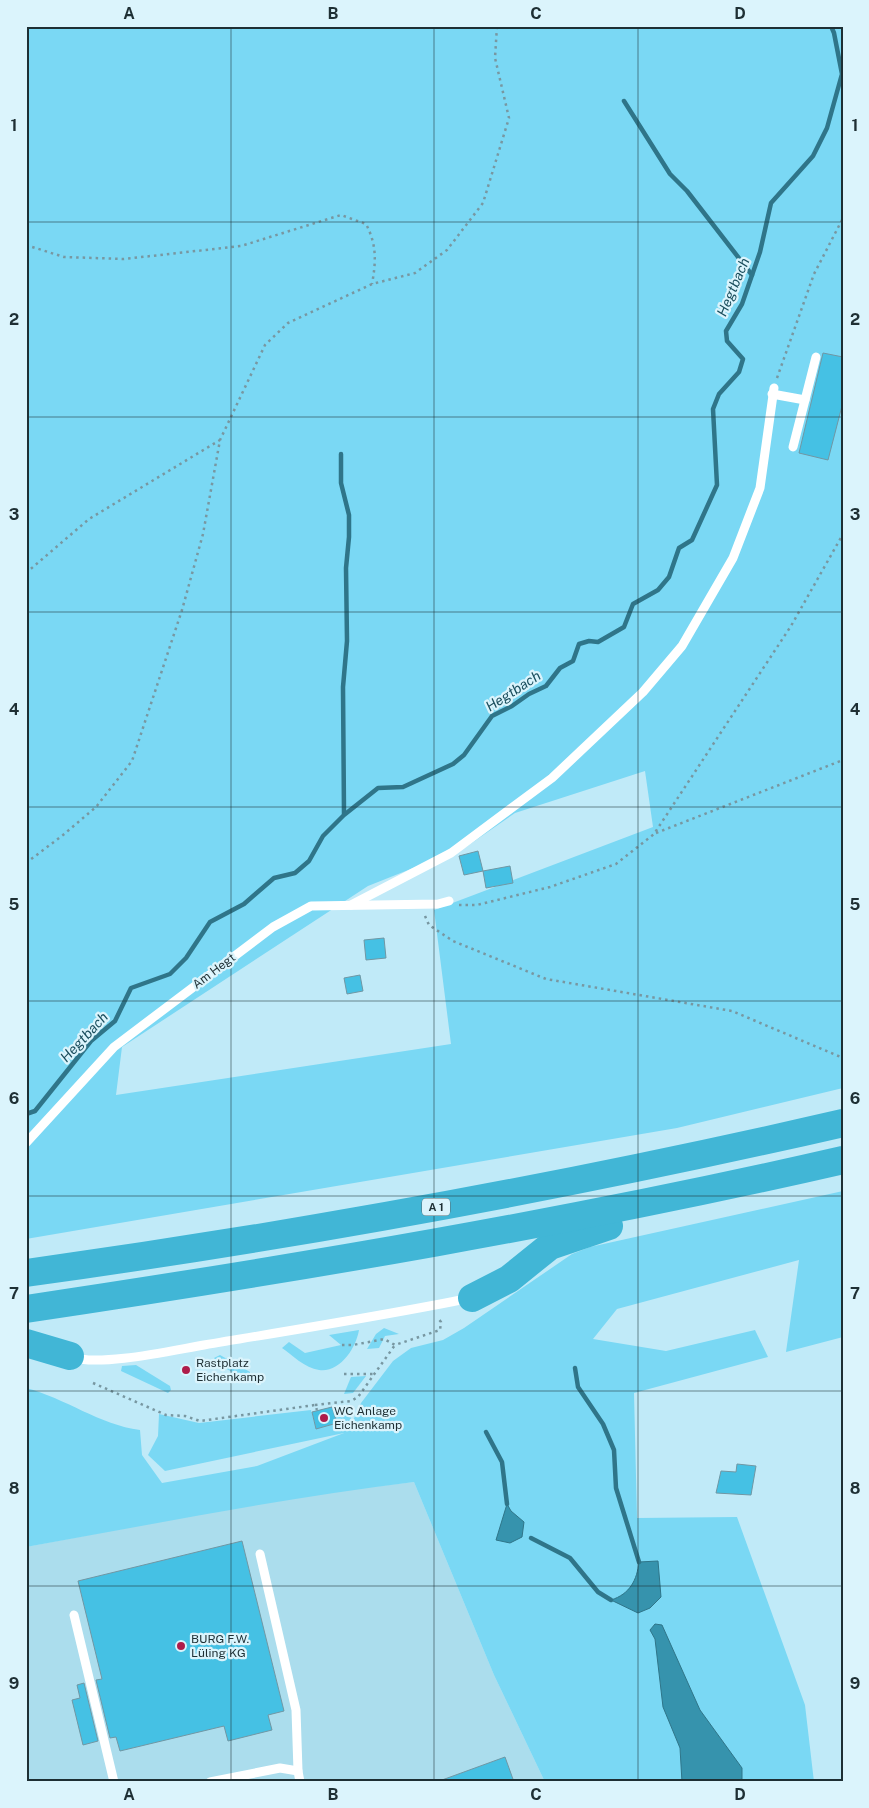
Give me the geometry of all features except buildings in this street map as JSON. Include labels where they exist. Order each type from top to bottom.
[{"type":"highway","name":"A 1","points":[[26,1274],[187,1251],[582,1181],[843,1123]]},
{"type":"highway","points":[[26,1309],[196,1284],[526,1227],[703,1192],[843,1160]]},
{"type":"highway","points":[[472,1298],[509,1279],[550,1246],[703,1192]]},
{"type":"highway","points":[[26,1343],[70,1356]]},
{"type":"lane","points":[[793,447],[816,357]]},
{"type":"lane","points":[[351,905],[451,853],[552,778],[643,692],[682,646],[733,558],[760,488],[773,391],[805,400]]},
{"type":"lane","name":"Am Hegt","points":[[26,1143],[114,1047],[273,927],[311,906],[438,904],[449,901]]},
{"type":"lane","points":[[70,1356],[82,1360],[138,1356],[472,1298]]},
{"type":"lane","points":[[260,1554],[296,1710],[300,1782]]},
{"type":"lane","points":[[74,1615],[114,1782]]},
{"type":"lane","points":[[210,1782],[280,1768],[298,1771]]},
{"type":"path","points":[[26,863],[64,835],[96,806],[132,761],[182,610],[203,534],[220,440],[265,345],[288,323],[372,284],[415,273],[447,250],[483,203],[509,118],[495,58],[497,26]]},
{"type":"path","points":[[26,245],[64,257],[124,259],[241,246],[342,215],[366,224],[373,238],[376,262],[372,284]]},
{"type":"path","points":[[773,391],[814,274],[843,218]]},
{"type":"path","points":[[26,572],[89,519],[220,440]]},
{"type":"path","points":[[654,834],[790,626],[843,534]]},
{"type":"path","points":[[477,906],[550,887],[616,864],[654,834],[685,820],[727,806],[843,760]]},
{"type":"path","points":[[418,904],[429,925],[453,941],[546,979],[732,1011],[843,1058]]},
{"type":"path","points":[[92,1383],[166,1414],[185,1416],[200,1421],[351,1401],[358,1397],[395,1345],[440,1330],[441,1322],[428,1307]]},
{"type":"path","points":[[342,1345],[353,1345],[384,1339],[395,1345]]},
{"type":"path","points":[[344,1374],[373,1374]]},
{"type":"path","points":[[315,1405],[317,1410]]},
{"type":"shaded area","points":[[26,26],[843,26],[843,1088],[677,1128],[26,1239]],"holes":[[[645,771],[653,827],[434,910],[451,1044],[116,1095],[122,1047],[368,886],[466,847],[515,813]]]},
{"type":"shaded area","points":[[843,1191],[843,1337],[786,1352],[799,1260],[617,1309],[593,1339],[666,1351],[755,1330],[768,1357],[634,1393],[637,1518],[737,1517],[805,1705],[814,1782],[545,1782],[494,1675],[414,1482],[268,1504],[26,1547],[26,1388],[55,1398],[111,1423],[140,1430],[142,1455],[162,1483],[257,1466],[344,1433],[165,1471],[148,1455],[158,1436],[159,1414],[199,1423],[311,1410],[316,1429],[337,1423],[332,1407],[352,1405],[350,1427],[361,1403],[393,1361],[411,1348],[443,1340],[464,1328],[572,1254],[590,1247]]},
{"type":"shaded area","points":[[384,1328],[399,1334],[385,1336],[379,1348],[367,1349],[376,1334]]},
{"type":"shaded area","points":[[359,1330],[351,1351],[346,1358],[334,1368],[327,1370],[309,1367],[282,1348],[289,1342],[305,1353],[341,1345],[329,1335]]},
{"type":"shaded area","points":[[220,1355],[250,1372],[251,1379],[247,1381],[217,1363],[214,1358]]},
{"type":"shaded area","points":[[136,1365],[170,1386],[171,1390],[168,1393],[121,1371],[122,1366]]},
{"type":"shaded area","points":[[366,1376],[353,1393],[344,1394],[351,1377]]},
{"type":"shaded area","points":[[414,1482],[494,1675],[545,1782],[26,1782],[26,1547],[215,1511],[329,1492]]},
{"type":"shaded area","points":[[507,1504],[511,1511],[524,1522],[522,1537],[510,1543],[496,1540]]},
{"type":"shaded area","points":[[658,1561],[661,1597],[650,1608],[638,1613],[611,1600],[623,1594],[631,1586],[639,1562]]},
{"type":"shaded area","points":[[655,1624],[662,1625],[700,1710],[742,1768],[742,1779],[731,1782],[682,1782],[680,1748],[663,1707],[655,1639],[650,1630]]},
{"type":"waterway","name":"Hegtbach","points":[[26,1114],[35,1111],[91,1041],[115,1021],[131,988],[170,974],[186,958],[210,922],[244,904],[274,878],[295,873],[309,861],[323,836],[344,815],[378,788],[403,787],[453,764],[464,755],[492,716],[546,686],[560,668],[573,661],[579,644],[589,641],[598,642],[624,627],[633,604],[658,590],[669,577],[679,548],[692,540],[717,485],[713,409],[719,394],[739,372],[743,359],[727,341],[726,331],[742,304],[760,252],[771,203],[813,156],[827,128],[842,74],[831,26]]},
{"type":"waterway","points":[[624,101],[670,174],[687,191],[752,275]]},
{"type":"waterway","points":[[341,454],[341,483],[349,515],[346,568],[347,641],[343,687],[344,814]]},
{"type":"waterway","points":[[575,1368],[578,1387],[603,1424],[614,1450],[616,1488],[639,1562]]},
{"type":"waterway","points":[[486,1432],[502,1462],[507,1504]]},
{"type":"waterway","points":[[531,1538],[570,1558],[598,1592],[611,1600]]},
{"type":"place","name":"Rastplatz Eichenkamp","points":[[186,1370]]},
{"type":"place","name":"WC Anlage Eichenkamp","points":[[324,1418]]},
{"type":"place","name":"BURG F.W. Lüling KG","points":[[181,1646]]}]
